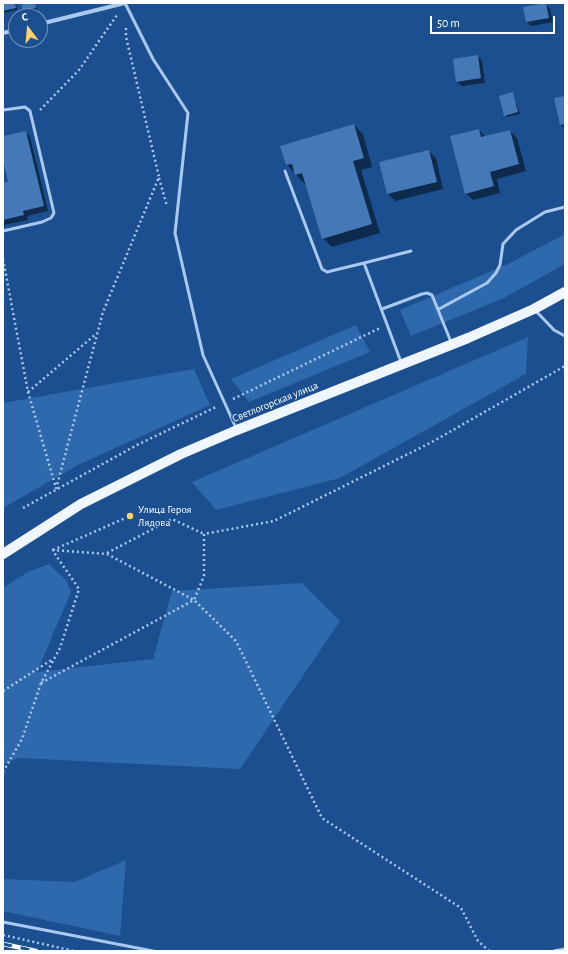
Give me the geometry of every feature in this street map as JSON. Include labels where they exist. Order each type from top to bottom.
[{"type":"main road","name":"Светлогорская улица","points":[[3,554],[63,516],[116,486],[181,454],[452,344],[534,309],[565,292]]},
{"type":"street","points":[[48,22],[125,3]]},
{"type":"lane","points":[[125,3],[153,59],[188,113],[175,233],[204,355],[237,430]]},
{"type":"lane","points":[[3,110],[25,107],[30,111],[33,117],[54,213],[50,218],[42,222],[3,231]]},
{"type":"lane","points":[[285,171],[322,269],[327,272],[411,250]]},
{"type":"lane","points":[[439,309],[487,283],[496,273],[500,264],[503,244],[516,230],[545,212],[565,207]]},
{"type":"lane","points":[[364,263],[402,364]]},
{"type":"lane","points":[[382,309],[427,293],[432,295],[452,344]]},
{"type":"lane","points":[[534,309],[554,330],[565,336]]},
{"type":"lane","points":[[3,922],[153,951]]},
{"type":"lane","points":[[554,951],[565,949]]},
{"type":"path","points":[[33,117],[79,70],[125,3]]},
{"type":"path","points":[[23,508],[56,489],[103,312],[159,177],[126,37],[125,3]]},
{"type":"path","points":[[3,259],[28,392],[56,489]]},
{"type":"path","points":[[28,392],[96,334]]},
{"type":"path","points":[[107,554],[172,519],[204,534],[274,521],[432,442],[565,366]]},
{"type":"path","points":[[52,550],[130,516]]},
{"type":"path","points":[[40,683],[194,600],[204,576],[204,534]]},
{"type":"path","points":[[52,550],[107,554],[194,600],[236,641],[322,818],[461,908],[478,941],[489,951]]},
{"type":"path","points":[[3,772],[22,739],[40,683],[60,648],[79,589],[52,550]]},
{"type":"path","points":[[3,691],[54,659]]},
{"type":"path","points":[[3,934],[74,951]]},
{"type":"shaded area","points":[[565,234],[565,264],[504,298],[411,336],[400,310],[508,264]]},
{"type":"shaded area","points":[[356,325],[370,352],[249,402],[231,379]]},
{"type":"shaded area","points":[[528,337],[526,374],[340,478],[216,510],[192,482]]},
{"type":"shaded area","points":[[194,369],[210,405],[78,465],[3,508],[3,403]]},
{"type":"shaded area","points":[[49,564],[66,580],[71,592],[37,672],[153,659],[172,591],[302,583],[340,621],[240,769],[18,758],[3,765],[3,588],[28,572]]},
{"type":"shaded area","points":[[126,860],[120,936],[3,911],[3,879],[75,882]]},
{"type":"building","points":[[3,3],[15,3],[16,8],[8,8],[8,10],[3,11]]},
{"type":"building","points":[[21,3],[35,3],[36,8],[22,8]]},
{"type":"building","points":[[546,3],[549,18],[526,22],[523,7]]},
{"type":"building","points":[[478,55],[481,78],[456,82],[453,59]]},
{"type":"building","points":[[513,92],[518,112],[504,116],[499,96]]},
{"type":"building","points":[[565,96],[565,124],[560,125],[554,98]]},
{"type":"building","points":[[354,124],[364,158],[353,161],[372,224],[322,239],[302,173],[295,175],[292,164],[286,165],[280,146]]},
{"type":"building","points":[[479,129],[481,137],[510,130],[519,164],[490,172],[494,186],[465,194],[450,136]]},
{"type":"building","points":[[26,131],[44,206],[23,211],[24,215],[3,220],[3,183],[8,182],[3,159],[3,136]]},
{"type":"building","points":[[429,150],[437,182],[387,194],[379,162]]},
{"type":"railway","points":[[3,944],[36,951]]},
{"type":"place","name":"Улица Героя Лядова","points":[[130,516]]}]
